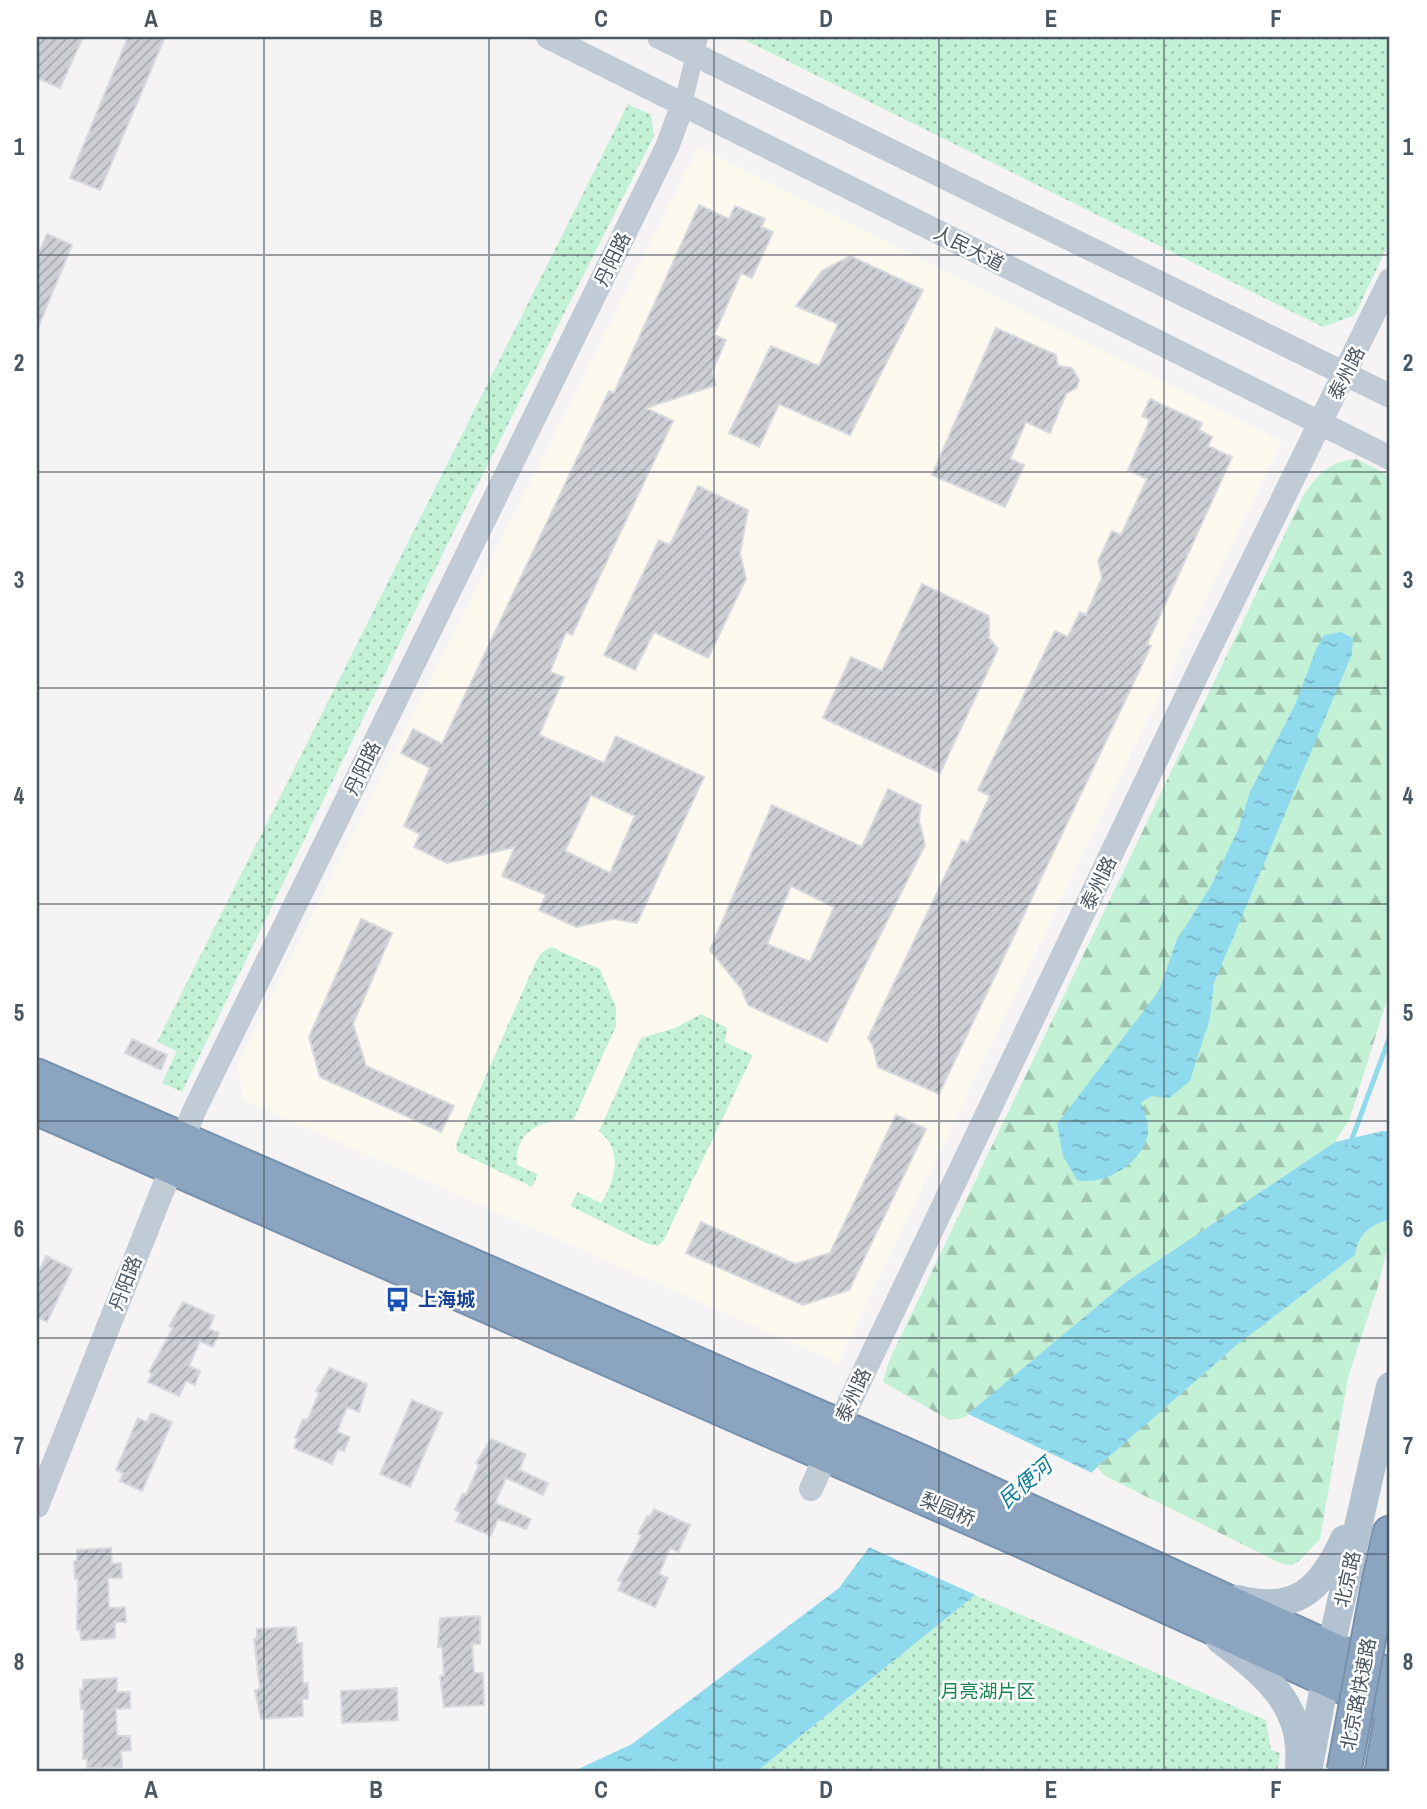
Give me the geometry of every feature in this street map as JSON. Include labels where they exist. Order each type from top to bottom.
[{"type":"highway","points":[[37,1076],[177,1153],[833,1441]]},
{"type":"highway","points":[[37,1108],[177,1153]]},
{"type":"highway","name":"梨园桥","points":[[833,1441],[919,1461],[1043,1533]]},
{"type":"highway","name":"梨园桥","points":[[833,1441],[903,1490],[1043,1533]]},
{"type":"highway","points":[[1043,1533],[1329,1664],[1390,1708]]},
{"type":"highway","name":"北京路快速路","points":[[1343,1771],[1390,1533]]},
{"type":"highway","points":[[1329,1664],[1390,1676]]},
{"type":"highway","name":"北京路快速路","points":[[1382,1772],[1390,1727]]},
{"type":"main road","name":"北京路","points":[[1308,1772],[1390,1386]]},
{"type":"main road","points":[[1199,1604],[1264,1606],[1290,1601],[1318,1583],[1328,1573],[1343,1540],[1382,1420]]},
{"type":"main road","points":[[1199,1604],[1281,1694],[1296,1721],[1300,1752],[1299,1772]]},
{"type":"street","name":"人民大道","points":[[548,37],[1390,458]]},
{"type":"street","points":[[659,37],[696,45],[1390,396]]},
{"type":"street","name":"丹阳路","points":[[37,1506],[177,1153],[667,147],[683,104],[696,45]]},
{"type":"street","name":"泰州路","points":[[811,1489],[1390,280]]},
{"type":"shaded area","points":[[698,147],[1282,441],[838,1363],[244,1100],[237,1065]]},
{"type":"green space","points":[[739,37],[1390,37],[1390,241],[1355,315],[1323,327]]},
{"type":"green space","points":[[628,104],[651,115],[654,136],[453,533],[182,1092],[162,1083],[177,1051],[157,1042]]},
{"type":"green space","points":[[1356,459],[1390,476],[1390,990],[1350,1118],[1335,1142],[1126,1282],[964,1418],[949,1420],[883,1382],[889,1361],[1303,496],[1325,470],[1338,463]]},
{"type":"green space","points":[[551,947],[600,969],[616,1008],[616,1026],[573,1121],[542,1124],[526,1135],[521,1143],[517,1153],[517,1165],[538,1174],[532,1187],[457,1151],[456,1144],[536,961],[542,952]]},
{"type":"green space","points":[[701,1014],[727,1028],[725,1042],[753,1055],[664,1240],[658,1246],[648,1244],[570,1206],[578,1192],[601,1203],[610,1184],[615,1165],[614,1156],[612,1147],[599,1131],[641,1038],[675,1028]]},
{"type":"green space","points":[[1390,1219],[1390,1237],[1378,1286],[1348,1378],[1320,1539],[1299,1561],[1292,1565],[1282,1564],[1105,1476],[1097,1467],[1238,1344],[1354,1255],[1358,1242],[1366,1231]]},
{"type":"green space","name":"月亮湖片区","points":[[975,1595],[1266,1720],[1271,1750],[1280,1753],[1277,1772],[756,1772]]},
{"type":"water","points":[[1341,632],[1353,638],[1352,654],[1214,983],[1210,1018],[1190,1081],[1169,1098],[1152,1096],[1141,1102],[1147,1121],[1146,1141],[1127,1166],[1097,1180],[1077,1180],[1063,1156],[1057,1124],[1159,991],[1176,942],[1212,884],[1238,830],[1250,792],[1295,705],[1316,649],[1324,635]]},
{"type":"water","name":"民便河","points":[[1383,1131],[1390,1132],[1390,1219],[1366,1231],[1359,1241],[1355,1255],[1238,1344],[1097,1467],[975,1595],[756,1772],[572,1772],[632,1744],[839,1588],[968,1414],[1126,1282],[1335,1142]]},
{"type":"pier","points":[[968,1414],[1094,1474],[978,1596],[864,1545],[944,1440]]},
{"type":"building","points":[[40,37],[83,37],[60,88],[37,78],[37,44]]},
{"type":"building","points":[[128,37],[165,37],[100,190],[70,178]]},
{"type":"building","points":[[699,205],[729,219],[735,206],[765,219],[761,227],[773,232],[752,278],[741,273],[714,335],[726,340],[712,372],[716,385],[646,408],[673,421],[572,635],[566,632],[550,672],[564,677],[539,735],[604,763],[616,736],[704,777],[637,923],[613,919],[576,927],[539,910],[546,895],[502,876],[515,847],[447,863],[414,847],[420,834],[404,826],[430,768],[401,753],[413,729],[442,744],[609,391],[614,393]],"holes":[[[591,795],[635,816],[610,873],[565,851]]]},
{"type":"building","points":[[47,234],[72,245],[37,330],[37,258]]},
{"type":"building","points":[[850,256],[923,290],[850,435],[779,404],[759,447],[729,433],[771,346],[819,366],[838,324],[796,306],[822,271]]},
{"type":"building","points":[[996,328],[1056,355],[1058,366],[1072,368],[1079,380],[1077,387],[1066,394],[1050,433],[1026,422],[1010,459],[1024,465],[1005,507],[932,475]]},
{"type":"building","points":[[1150,399],[1202,423],[1199,430],[1212,437],[1208,446],[1232,457],[1147,644],[1151,646],[939,1094],[878,1067],[873,1046],[868,1038],[962,840],[968,843],[990,796],[978,790],[1055,631],[1068,637],[1080,612],[1086,615],[1102,578],[1098,561],[1112,531],[1121,535],[1147,479],[1128,470],[1150,420],[1142,416]]},
{"type":"building","points":[[698,486],[748,510],[740,553],[746,579],[708,658],[654,632],[635,670],[604,655],[659,540],[670,545]]},
{"type":"building","points":[[922,584],[989,616],[989,638],[998,649],[940,773],[823,718],[851,657],[882,671]]},
{"type":"building","points":[[888,789],[921,805],[919,820],[925,845],[827,1042],[748,1005],[741,988],[710,950],[772,805],[862,847]],"holes":[[[791,886],[834,907],[810,962],[767,944]]]},
{"type":"building","points":[[361,919],[392,933],[353,1024],[366,1066],[454,1106],[441,1132],[320,1077],[309,1037]]},
{"type":"building","points":[[132,1039],[167,1055],[161,1070],[125,1053]]},
{"type":"building","points":[[896,1115],[926,1129],[849,1290],[803,1305],[686,1253],[701,1222],[795,1264],[830,1253]]},
{"type":"building","points":[[46,1256],[72,1269],[47,1322],[37,1317],[37,1276]]},
{"type":"building","points":[[183,1302],[214,1316],[209,1329],[219,1333],[213,1347],[200,1341],[189,1366],[200,1371],[195,1385],[186,1381],[179,1396],[148,1382],[152,1374],[149,1372],[173,1328],[169,1326]]},
{"type":"building","points":[[330,1368],[367,1384],[359,1412],[347,1407],[337,1432],[350,1437],[344,1451],[338,1449],[332,1464],[294,1448],[303,1419],[307,1421],[319,1393],[316,1391]]},
{"type":"building","points":[[412,1400],[442,1413],[410,1487],[380,1474]]},
{"type":"building","points":[[151,1413],[172,1422],[142,1491],[120,1481],[123,1473],[116,1470],[138,1418],[147,1422]]},
{"type":"building","points":[[491,1439],[526,1454],[519,1470],[548,1483],[543,1495],[506,1478],[495,1503],[531,1519],[526,1529],[498,1519],[491,1536],[456,1521],[460,1512],[455,1510],[463,1493],[466,1495],[479,1465],[476,1463]]},
{"type":"building","points":[[654,1509],[690,1525],[678,1552],[670,1548],[659,1574],[668,1578],[655,1607],[618,1590],[622,1582],[618,1580],[642,1535],[638,1534],[647,1516],[650,1517]]},
{"type":"building","points":[[111,1548],[112,1564],[121,1563],[122,1578],[108,1578],[109,1608],[125,1607],[126,1622],[115,1622],[115,1638],[81,1640],[80,1630],[77,1630],[78,1579],[75,1579],[74,1561],[77,1561],[77,1550]]},
{"type":"building","points":[[480,1616],[480,1644],[472,1644],[474,1673],[483,1673],[484,1705],[444,1707],[440,1676],[444,1676],[442,1647],[438,1647],[440,1618]]},
{"type":"building","points":[[296,1627],[297,1643],[302,1643],[303,1683],[308,1683],[308,1699],[302,1699],[303,1716],[261,1719],[255,1690],[260,1689],[254,1639],[257,1639],[257,1629]]},
{"type":"building","points":[[117,1678],[117,1692],[130,1692],[130,1708],[116,1709],[117,1736],[130,1736],[131,1750],[121,1751],[122,1767],[87,1768],[87,1759],[83,1759],[84,1709],[81,1709],[80,1690],[83,1690],[83,1680]]},
{"type":"building","points":[[397,1688],[398,1720],[342,1723],[341,1691]]},
{"type":"waterway","points":[[1350,1144],[1390,1036]]},
{"type":"place","name":"上海城","points":[[398,1299]]}]
